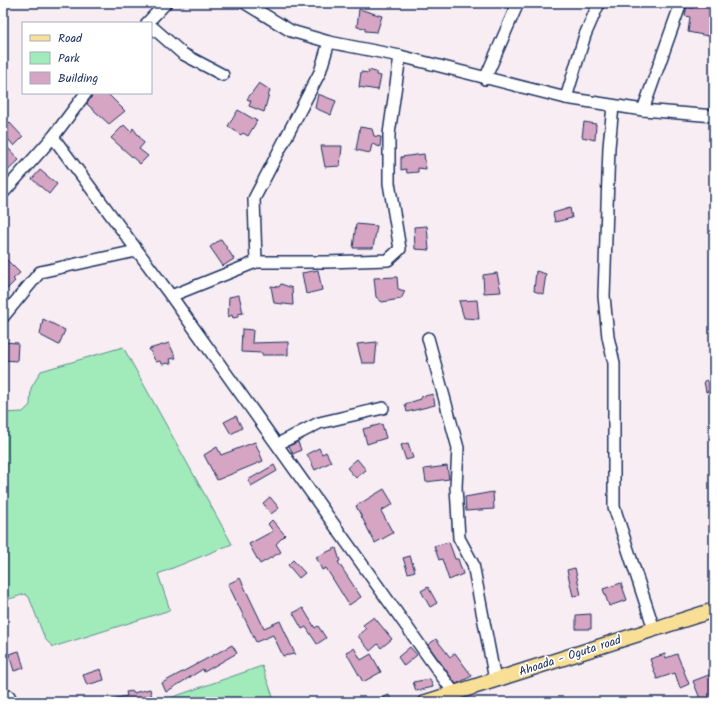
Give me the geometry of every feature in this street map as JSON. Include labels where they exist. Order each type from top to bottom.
[{"type":"main road","name":"Ahoada - Oguta road","points":[[426,702],[714,610]]},
{"type":"street","points":[[149,22],[166,3]]},
{"type":"street","points":[[245,3],[291,31],[329,42],[400,56],[485,79],[566,98],[643,110],[714,116]]},
{"type":"street","points":[[485,79],[518,3]]},
{"type":"street","points":[[566,98],[585,35],[599,3]]},
{"type":"street","points":[[643,110],[681,3]]},
{"type":"street","points":[[152,27],[183,54],[223,75]]},
{"type":"street","points":[[256,262],[254,199],[320,72],[329,42]]},
{"type":"street","points":[[171,296],[256,262],[388,260],[400,249],[389,183],[389,134],[400,56]]},
{"type":"street","points":[[3,192],[53,137],[85,94]]},
{"type":"street","points":[[613,106],[609,147],[604,296],[608,337],[614,363],[614,507],[654,629]]},
{"type":"street","points":[[53,137],[278,444],[454,693]]},
{"type":"street","points":[[3,317],[40,272],[136,251]]},
{"type":"street","points":[[428,338],[458,448],[456,487],[459,538],[473,564],[495,680]]},
{"type":"street","points":[[278,444],[319,423],[383,408]]},
{"type":"green space","points":[[123,347],[232,544],[158,574],[170,610],[53,647],[45,639],[29,597],[25,594],[3,601],[3,413],[23,412],[30,405],[31,388],[41,371]]},
{"type":"green space","points":[[262,666],[275,702],[172,702],[170,698]]},
{"type":"building","points":[[286,3],[306,3],[301,9],[285,7]]},
{"type":"building","points":[[694,3],[714,5],[708,36],[688,32],[690,17],[685,16],[686,10],[687,7],[693,8]]},
{"type":"building","points":[[359,9],[382,16],[377,32],[365,31],[365,28],[357,27]]},
{"type":"building","points":[[368,70],[376,72],[376,75],[381,76],[378,90],[359,87],[361,72],[369,73]]},
{"type":"building","points":[[259,83],[270,90],[264,112],[249,106],[251,101],[247,99]]},
{"type":"building","points":[[92,94],[108,94],[125,111],[109,124],[87,104]]},
{"type":"building","points":[[318,94],[336,101],[331,115],[315,108]]},
{"type":"building","points":[[238,110],[257,121],[248,136],[243,133],[241,135],[228,126]]},
{"type":"building","points":[[9,122],[23,137],[14,146],[3,133],[3,126]]},
{"type":"building","points":[[584,122],[596,124],[595,140],[582,137]]},
{"type":"building","points":[[124,125],[131,132],[133,128],[144,143],[139,149],[148,156],[140,164],[111,138]]},
{"type":"building","points":[[360,127],[372,129],[374,136],[381,137],[380,147],[372,144],[370,153],[356,150]]},
{"type":"building","points":[[321,146],[342,146],[340,166],[325,167]]},
{"type":"building","points":[[8,148],[19,160],[3,175],[3,153]]},
{"type":"building","points":[[424,154],[426,169],[418,168],[418,172],[407,173],[406,169],[401,170],[401,157]]},
{"type":"building","points":[[40,170],[57,184],[49,194],[32,179]]},
{"type":"building","points":[[570,208],[572,218],[555,222],[553,213]]},
{"type":"building","points":[[356,224],[377,226],[373,248],[353,248]]},
{"type":"building","points":[[427,226],[429,250],[415,249],[414,227]]},
{"type":"building","points":[[221,239],[234,259],[223,266],[210,247]]},
{"type":"building","points":[[3,256],[20,273],[13,279],[15,281],[3,293]]},
{"type":"building","points":[[318,270],[322,290],[306,294],[302,273]]},
{"type":"building","points":[[536,271],[546,274],[543,294],[534,291]]},
{"type":"building","points":[[497,273],[501,292],[484,293],[483,275]]},
{"type":"building","points":[[397,277],[398,289],[405,291],[401,299],[382,302],[376,297],[374,278]]},
{"type":"building","points":[[281,284],[292,288],[293,305],[274,303],[271,286],[279,287]]},
{"type":"building","points":[[239,295],[243,313],[238,314],[238,317],[233,318],[232,315],[228,317],[229,297]]},
{"type":"building","points":[[477,300],[479,319],[464,318],[459,301]]},
{"type":"building","points":[[43,319],[65,330],[59,345],[40,335]]},
{"type":"building","points":[[242,329],[253,330],[252,343],[288,342],[288,355],[262,355],[262,353],[241,352]]},
{"type":"building","points":[[3,342],[18,343],[17,361],[3,360]]},
{"type":"building","points":[[377,342],[375,363],[362,363],[357,344]]},
{"type":"building","points":[[169,343],[176,358],[170,359],[171,363],[162,364],[160,361],[156,362],[149,349]]},
{"type":"building","points":[[714,379],[714,390],[706,392],[704,381]]},
{"type":"building","points":[[433,394],[435,405],[407,412],[405,404],[421,399],[421,397]]},
{"type":"building","points":[[236,416],[242,428],[231,434],[224,422]]},
{"type":"building","points":[[382,424],[386,438],[367,444],[363,429]]},
{"type":"building","points":[[255,442],[263,461],[217,480],[204,455],[217,447],[221,455]]},
{"type":"building","points":[[298,442],[301,450],[293,454],[289,446]]},
{"type":"building","points":[[408,443],[413,458],[406,460],[401,445]]},
{"type":"building","points":[[319,448],[322,454],[326,452],[331,462],[315,470],[307,454]]},
{"type":"building","points":[[357,459],[366,470],[356,478],[347,468]]},
{"type":"building","points":[[274,465],[277,471],[251,486],[248,480]]},
{"type":"building","points":[[447,466],[449,479],[426,482],[424,469]]},
{"type":"building","points":[[384,489],[393,504],[381,511],[393,533],[375,543],[356,506]]},
{"type":"building","points":[[493,492],[494,509],[466,511],[465,497]]},
{"type":"building","points":[[270,497],[279,508],[271,514],[263,503]]},
{"type":"building","points":[[272,520],[285,535],[276,544],[281,552],[260,564],[249,544],[273,531],[268,524]]},
{"type":"building","points":[[449,542],[455,559],[458,559],[463,574],[449,580],[442,559],[439,560],[434,546]]},
{"type":"building","points":[[336,548],[340,561],[338,562],[361,597],[349,605],[326,568],[322,570],[316,557]]},
{"type":"building","points":[[410,556],[415,571],[408,573],[403,558]]},
{"type":"building","points":[[293,560],[305,573],[299,578],[288,565]]},
{"type":"building","points":[[575,568],[581,595],[573,596],[567,570]]},
{"type":"building","points":[[240,578],[264,628],[280,621],[295,654],[283,656],[273,635],[256,642],[228,584]]},
{"type":"building","points":[[621,583],[627,600],[609,606],[603,589]]},
{"type":"building","points":[[428,587],[437,603],[430,607],[421,591]]},
{"type":"building","points":[[303,608],[315,628],[318,626],[326,638],[317,644],[306,627],[302,629],[293,613]]},
{"type":"building","points":[[591,614],[591,629],[576,629],[576,615]]},
{"type":"building","points":[[374,617],[392,639],[381,648],[378,644],[370,651],[358,636],[366,629],[363,625]]},
{"type":"building","points":[[436,639],[450,657],[455,653],[472,676],[456,684],[428,645]]},
{"type":"building","points":[[232,645],[237,653],[204,672],[203,669],[166,692],[162,683]]},
{"type":"building","points":[[410,647],[417,655],[404,666],[398,657]]},
{"type":"building","points":[[354,648],[361,660],[371,654],[381,672],[363,682],[346,652]]},
{"type":"building","points":[[19,651],[24,668],[14,671],[9,654]]},
{"type":"building","points":[[665,654],[666,658],[677,654],[689,684],[680,688],[675,673],[657,679],[650,659]]},
{"type":"building","points":[[101,669],[104,680],[87,685],[83,675]]},
{"type":"building","points":[[714,673],[714,696],[701,701],[693,681]]},
{"type":"building","points":[[430,679],[433,687],[416,691],[413,682]]},
{"type":"building","points":[[150,689],[153,702],[112,702],[112,699],[127,696],[126,692],[132,691],[133,693]]},
{"type":"building","points":[[389,695],[392,702],[373,702]]}]
